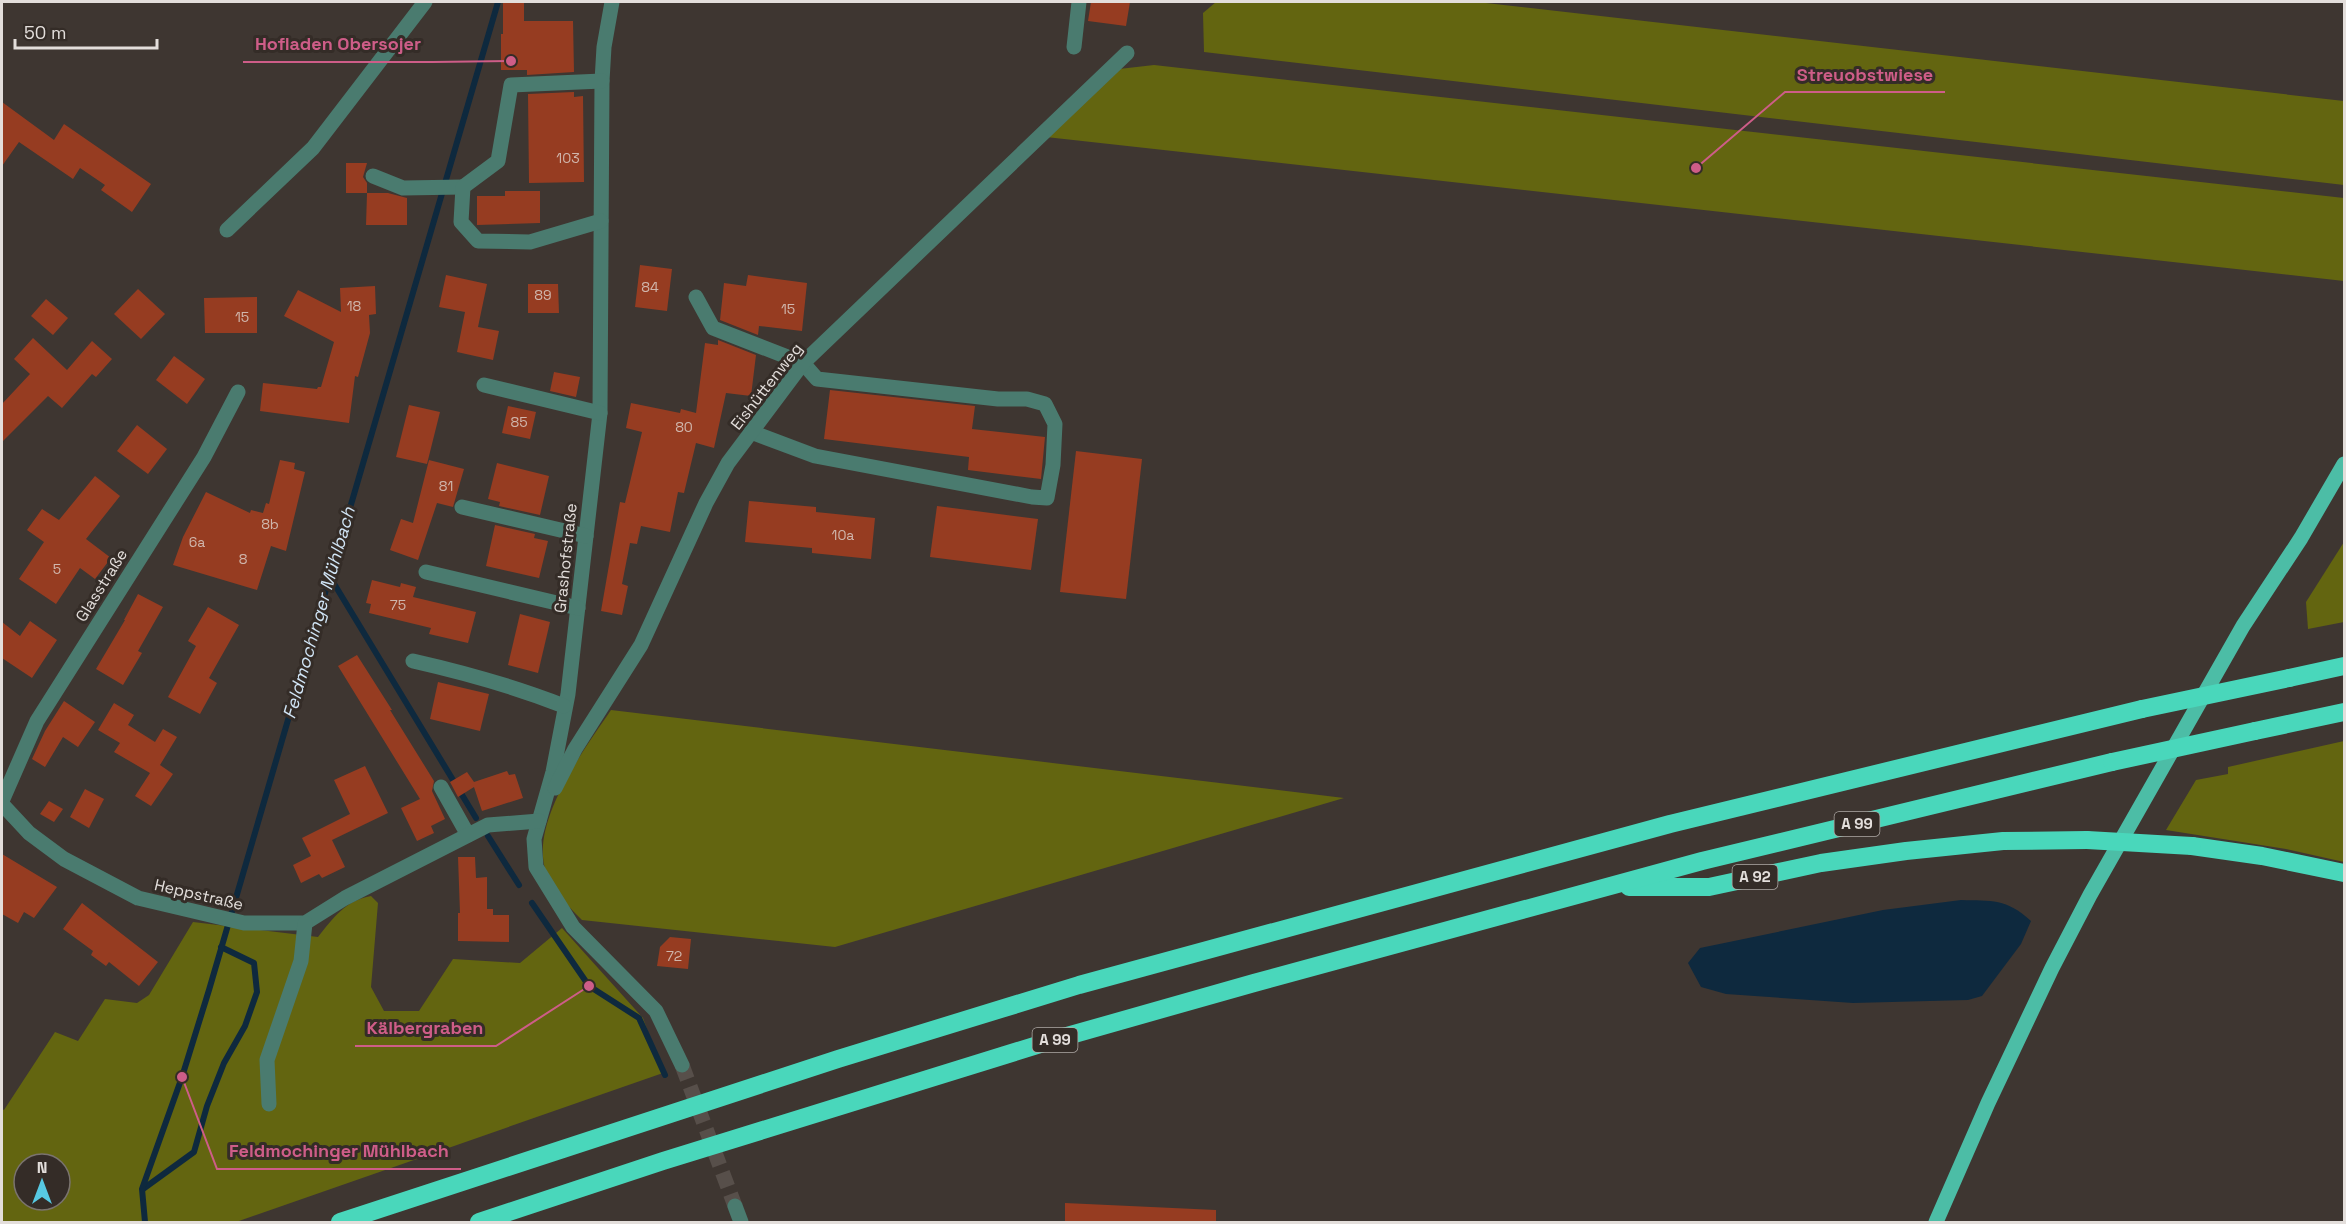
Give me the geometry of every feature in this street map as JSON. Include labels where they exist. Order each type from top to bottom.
[{"type":"highway","points":[[340,1222],[815,1066],[1078,985],[1670,824],[2142,709],[2344,666]]},
{"type":"highway","name":"A 99","points":[[479,1222],[663,1161],[1060,1038],[1254,982],[1702,861],[2112,762],[2344,712]]},
{"type":"highway","name":"A 92","points":[[1603,887],[1709,887],[1821,863],[2002,841],[2087,840],[2192,846],[2262,855],[2344,873]]},
{"type":"main road","points":[[1936,1222],[1988,1103],[2052,968],[2090,895],[2243,626],[2301,538],[2344,464]]},
{"type":"street","points":[[227,230],[313,148],[425,2]]},
{"type":"street","name":"Grashofstraße","points":[[612,2],[604,47],[602,81],[600,413],[568,694],[553,772],[534,839],[536,867],[573,927],[656,1011],[682,1065]]},
{"type":"street","points":[[1074,47],[1079,2]]},
{"type":"street","name":"Eishüttenweg","points":[[539,820],[575,749],[641,645],[706,503],[728,463],[803,363],[1127,53]]},
{"type":"street","points":[[373,177],[403,188],[456,188],[498,161],[512,85],[602,81]]},
{"type":"street","points":[[456,188],[461,222],[478,241],[530,242],[601,221]]},
{"type":"street","points":[[696,297],[713,328],[803,363],[818,379],[998,399],[1027,399],[1045,404],[1055,424],[1053,465],[1047,498],[815,456],[751,432]]},
{"type":"street","points":[[484,386],[600,413]]},
{"type":"street","name":"Glasstraße","points":[[2,802],[37,722],[204,457],[238,392]]},
{"type":"street","points":[[462,507],[586,536]]},
{"type":"street","points":[[426,572],[578,608]]},
{"type":"street","points":[[413,661],[491,680],[564,706]]},
{"type":"street","points":[[441,787],[468,835]]},
{"type":"street","name":"Heppstraße","points":[[2,802],[29,833],[64,859],[138,898],[244,923],[305,923]]},
{"type":"street","points":[[269,1104],[267,1060],[301,961],[305,923],[345,898],[488,825],[539,820]]},
{"type":"street","points":[[735,1206],[741,1222]]},
{"type":"shaded area","points":[[1216,2],[1477,2],[2344,101],[2344,185],[1204,52],[1203,13]]},
{"type":"shaded area","points":[[1154,65],[2344,198],[2344,281],[1046,137],[1119,69]]},
{"type":"shaded area","points":[[2344,542],[2344,622],[2308,629],[2306,602]]},
{"type":"shaded area","points":[[611,710],[1344,798],[835,947],[582,920],[557,892],[546,872],[543,852],[545,831],[562,787]]},
{"type":"shaded area","points":[[2344,741],[2344,862],[2286,849],[2166,830],[2196,780],[2228,774],[2228,767]]},
{"type":"shaded area","points":[[371,896],[378,903],[371,987],[384,1011],[419,1011],[453,959],[520,963],[562,928],[643,1018],[663,1073],[236,1222],[2,1222],[2,1109],[4,1110],[55,1032],[78,1041],[105,999],[137,1003],[149,995],[193,922],[318,937],[341,911],[354,901]]},
{"type":"water","points":[[1961,900],[1998,902],[2014,908],[2031,921],[2021,944],[1982,996],[1968,1000],[1853,1003],[1726,994],[1701,987],[1688,963],[1700,948],[1883,910]]},
{"type":"building","points":[[503,2],[524,2],[524,21],[573,21],[574,72],[527,75],[527,70],[501,70]]},
{"type":"building","points":[[1091,2],[1130,2],[1126,26],[1088,21]]},
{"type":"building","points":[[574,92],[574,97],[583,96],[584,182],[529,183],[528,94]]},
{"type":"building","points":[[2,102],[54,140],[64,124],[151,184],[132,212],[101,190],[105,185],[80,168],[73,179],[19,142],[2,166]]},
{"type":"building","points":[[346,163],[367,163],[363,177],[367,183],[367,193],[346,193]]},
{"type":"building","points":[[505,191],[540,191],[540,223],[477,225],[477,196],[505,196]]},
{"type":"building","points":[[367,193],[388,193],[407,198],[407,225],[366,225]]},
{"type":"building","points":[[640,265],[672,269],[667,311],[635,307]]},
{"type":"building","points":[[446,275],[487,284],[478,327],[499,331],[493,360],[457,352],[465,312],[439,307]]},
{"type":"building","points":[[748,275],[807,283],[802,331],[759,326],[758,335],[720,320],[724,283],[746,286]]},
{"type":"building","points":[[528,284],[558,284],[559,313],[528,313]]},
{"type":"building","points":[[375,286],[376,314],[369,315],[370,333],[358,377],[355,376],[349,423],[260,411],[263,383],[317,389],[321,387],[334,342],[284,316],[298,290],[341,312],[340,288]]},
{"type":"building","points":[[138,289],[165,314],[141,339],[114,314]]},
{"type":"building","points":[[257,297],[257,333],[205,333],[204,298]]},
{"type":"building","points":[[46,299],[68,318],[53,335],[31,316]]},
{"type":"building","points":[[33,338],[67,370],[92,341],[112,359],[96,377],[92,374],[62,408],[48,396],[2,442],[2,404],[30,374],[14,359]]},
{"type":"building","points":[[718,340],[756,355],[751,396],[726,393],[714,448],[696,443],[684,493],[678,492],[670,532],[641,526],[637,544],[630,543],[622,584],[628,586],[622,615],[601,611],[620,502],[625,503],[642,432],[626,428],[631,403],[680,413],[681,409],[696,413],[705,343],[718,345]]},
{"type":"building","points":[[174,356],[205,379],[187,404],[156,380]]},
{"type":"building","points":[[554,372],[580,377],[576,397],[550,391]]},
{"type":"building","points":[[830,390],[975,406],[972,429],[1045,437],[1041,479],[968,470],[969,457],[824,439]]},
{"type":"building","points":[[409,405],[440,412],[427,464],[396,457]]},
{"type":"building","points":[[508,406],[536,412],[530,439],[502,433]]},
{"type":"building","points":[[137,425],[167,449],[148,474],[117,451]]},
{"type":"building","points":[[1076,451],[1142,459],[1126,599],[1060,592]]},
{"type":"building","points":[[280,460],[295,463],[294,469],[305,472],[286,551],[271,546],[257,590],[173,565],[183,537],[206,492],[250,513],[251,510],[263,513],[266,503],[269,504]]},
{"type":"building","points":[[429,460],[464,469],[453,507],[437,503],[418,560],[390,550],[401,519],[413,523]]},
{"type":"building","points":[[497,463],[549,476],[540,515],[499,506],[500,502],[488,499]]},
{"type":"building","points":[[95,476],[120,496],[86,539],[111,558],[95,579],[80,568],[56,604],[19,579],[44,542],[27,530],[42,509],[59,520]]},
{"type":"building","points":[[749,501],[816,507],[816,512],[875,518],[871,559],[812,553],[812,548],[745,542]]},
{"type":"building","points":[[937,506],[1038,519],[1031,570],[930,557]]},
{"type":"building","points":[[495,525],[535,534],[534,538],[548,541],[539,578],[486,566]]},
{"type":"building","points":[[372,580],[400,587],[401,583],[416,587],[413,597],[476,612],[468,643],[429,634],[431,628],[369,613],[371,604],[366,603]]},
{"type":"building","points":[[138,594],[163,607],[138,651],[142,653],[123,685],[96,669]]},
{"type":"building","points":[[208,607],[239,625],[209,678],[217,683],[200,714],[168,697],[196,646],[188,641]]},
{"type":"building","points":[[520,614],[550,622],[538,673],[508,665]]},
{"type":"building","points":[[30,621],[57,640],[32,678],[2,658],[2,622],[20,636]]},
{"type":"building","points":[[357,655],[434,781],[432,791],[445,819],[431,826],[434,833],[417,841],[401,808],[420,799],[338,666]]},
{"type":"building","points":[[438,682],[489,694],[480,731],[430,719]]},
{"type":"building","points":[[64,701],[95,722],[78,747],[63,737],[45,767],[32,759],[45,731]]},
{"type":"building","points":[[114,703],[134,715],[128,725],[155,742],[163,729],[177,737],[160,765],[173,774],[151,806],[135,796],[150,773],[114,752],[120,743],[98,730]]},
{"type":"building","points":[[365,766],[388,813],[332,840],[345,867],[322,878],[319,874],[301,883],[293,865],[311,856],[302,838],[350,814],[334,780]]},
{"type":"building","points":[[507,771],[509,775],[515,774],[523,798],[482,811],[474,787],[458,797],[450,782],[467,772],[474,782]]},
{"type":"building","points":[[85,789],[104,799],[89,828],[70,817]]},
{"type":"building","points":[[49,801],[63,809],[54,822],[40,814]]},
{"type":"building","points":[[2,854],[57,887],[34,918],[24,912],[18,923],[2,914]]},
{"type":"building","points":[[458,857],[475,857],[476,878],[487,877],[487,909],[493,909],[493,915],[509,915],[509,942],[458,941],[458,913],[460,913]]},
{"type":"building","points":[[82,903],[158,962],[139,986],[109,962],[106,966],[91,955],[93,951],[63,929]]},
{"type":"building","points":[[670,937],[691,939],[688,969],[657,966],[660,947]]},
{"type":"building","points":[[1065,1203],[1216,1210],[1216,1222],[1065,1222]]},
{"type":"waterway","name":"Feldmochinger Mühlbach","points":[[145,1222],[142,1189],[182,1077],[209,990],[498,2]]},
{"type":"waterway","points":[[330,577],[476,818]]},
{"type":"waterway","points":[[488,836],[519,885]]},
{"type":"waterway","points":[[532,903],[589,986],[639,1018],[665,1075]]},
{"type":"waterway","points":[[143,1189],[194,1152],[207,1106],[224,1063],[245,1026],[257,992],[254,963],[221,947]]},
{"type":"tunnel","points":[[682,1065],[735,1206]]},
{"type":"place","name":"Hofladen Obersojer","points":[[511,61]]},
{"type":"place","name":"Streuobstwiese","points":[[1696,168]]},
{"type":"place","name":"Kälbergraben","points":[[589,986]]},
{"type":"place","name":"Feldmochinger Mühlbach","points":[[182,1077]]}]
